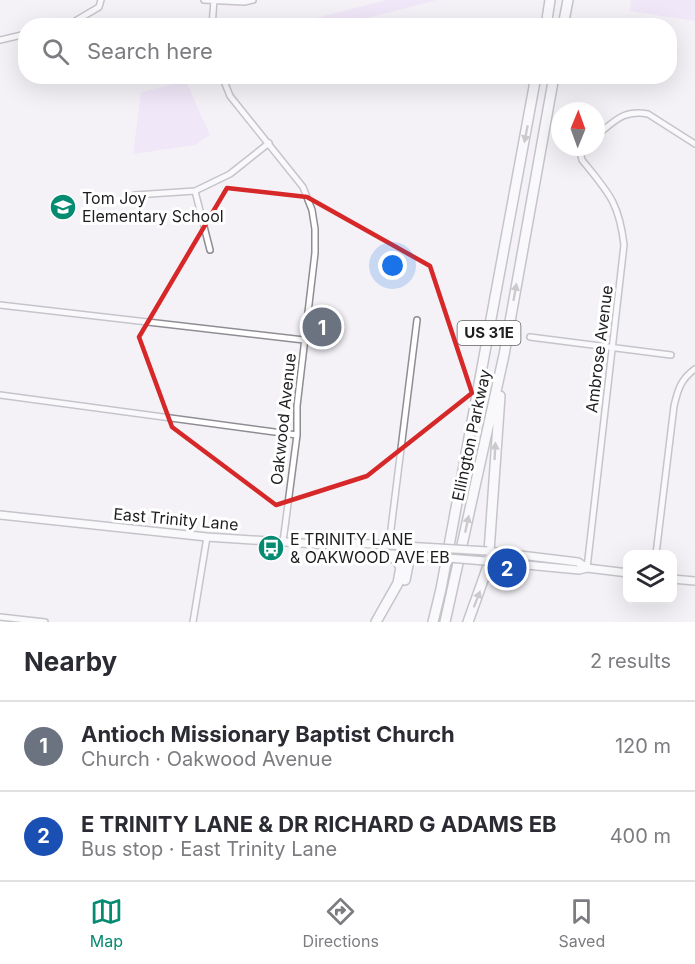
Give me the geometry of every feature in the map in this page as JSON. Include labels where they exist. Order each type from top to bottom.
[{"type":"highway","points":[[547,18],[550,0]]},
{"type":"highway","points":[[565,18],[568,0]]},
{"type":"highway","name":"Ellington Parkway","points":[[431,622],[441,589],[535,84]]},
{"type":"highway","name":"Ellington Parkway","points":[[445,622],[504,355],[553,84]]},
{"type":"highway","points":[[468,622],[488,556],[504,355]]},
{"type":"highway","points":[[352,549],[395,558],[401,567]]},
{"type":"highway","points":[[376,622],[398,583],[407,552]]},
{"type":"highway","points":[[382,622],[404,585],[407,552]]},
{"type":"main road","name":"East Trinity Lane","points":[[0,515],[207,537],[407,552],[436,557],[488,556],[578,562],[587,568],[623,572]]},
{"type":"main road","name":"East Trinity Lane","points":[[352,549],[354,543],[389,545],[407,552],[438,548],[488,556]]},
{"type":"main road","points":[[677,579],[695,581]]},
{"type":"street","points":[[80,18],[99,7],[101,0]]},
{"type":"street","points":[[204,0],[244,2],[253,0]]},
{"type":"street","points":[[213,18],[214,1]]},
{"type":"street","points":[[0,40],[18,36]]},
{"type":"street","name":"Oakwood Avenue","points":[[225,84],[230,96],[299,180],[312,210],[315,229],[315,253],[297,406],[297,435],[283,542]]},
{"type":"street","points":[[605,129],[629,112],[639,112],[648,114],[695,144]]},
{"type":"street","points":[[135,195],[195,191],[230,174],[269,143]]},
{"type":"street","name":"Ambrose Avenue","points":[[581,156],[614,200],[621,221],[624,245],[587,568]]},
{"type":"street","points":[[195,191],[210,250]]},
{"type":"street","points":[[0,305],[304,340]]},
{"type":"street","points":[[389,545],[417,320]]},
{"type":"street","points":[[531,337],[671,355]]},
{"type":"street","points":[[657,550],[674,406],[683,378],[695,369]]},
{"type":"street","points":[[0,395],[297,435]]},
{"type":"street","points":[[193,622],[207,537]]},
{"type":"street","points":[[0,617],[45,622]]},
{"type":"highlighted area","points":[[227,188],[307,197],[430,266],[472,393],[367,476],[276,505],[172,427],[139,337]]},
{"type":"shaded area","points":[[386,0],[438,0],[367,18],[316,18]]},
{"type":"shaded area","points":[[631,0],[695,0],[695,21],[630,11]]},
{"type":"shaded area","points":[[174,84],[187,84],[210,135],[195,145],[133,154],[141,92]]},
{"type":"place","name":"Tom Joy Elementary School","points":[[63,207]]},
{"type":"place","name":"Antioch Missionary Baptist Church","points":[[322,327]]},
{"type":"place","name":"E TRINITY LANE & OAKWOOD AVE EB","points":[[271,548]]},
{"type":"place","name":"E TRINITY LANE & DR RICHARD G ADAMS EB","points":[[507,568]]}]
